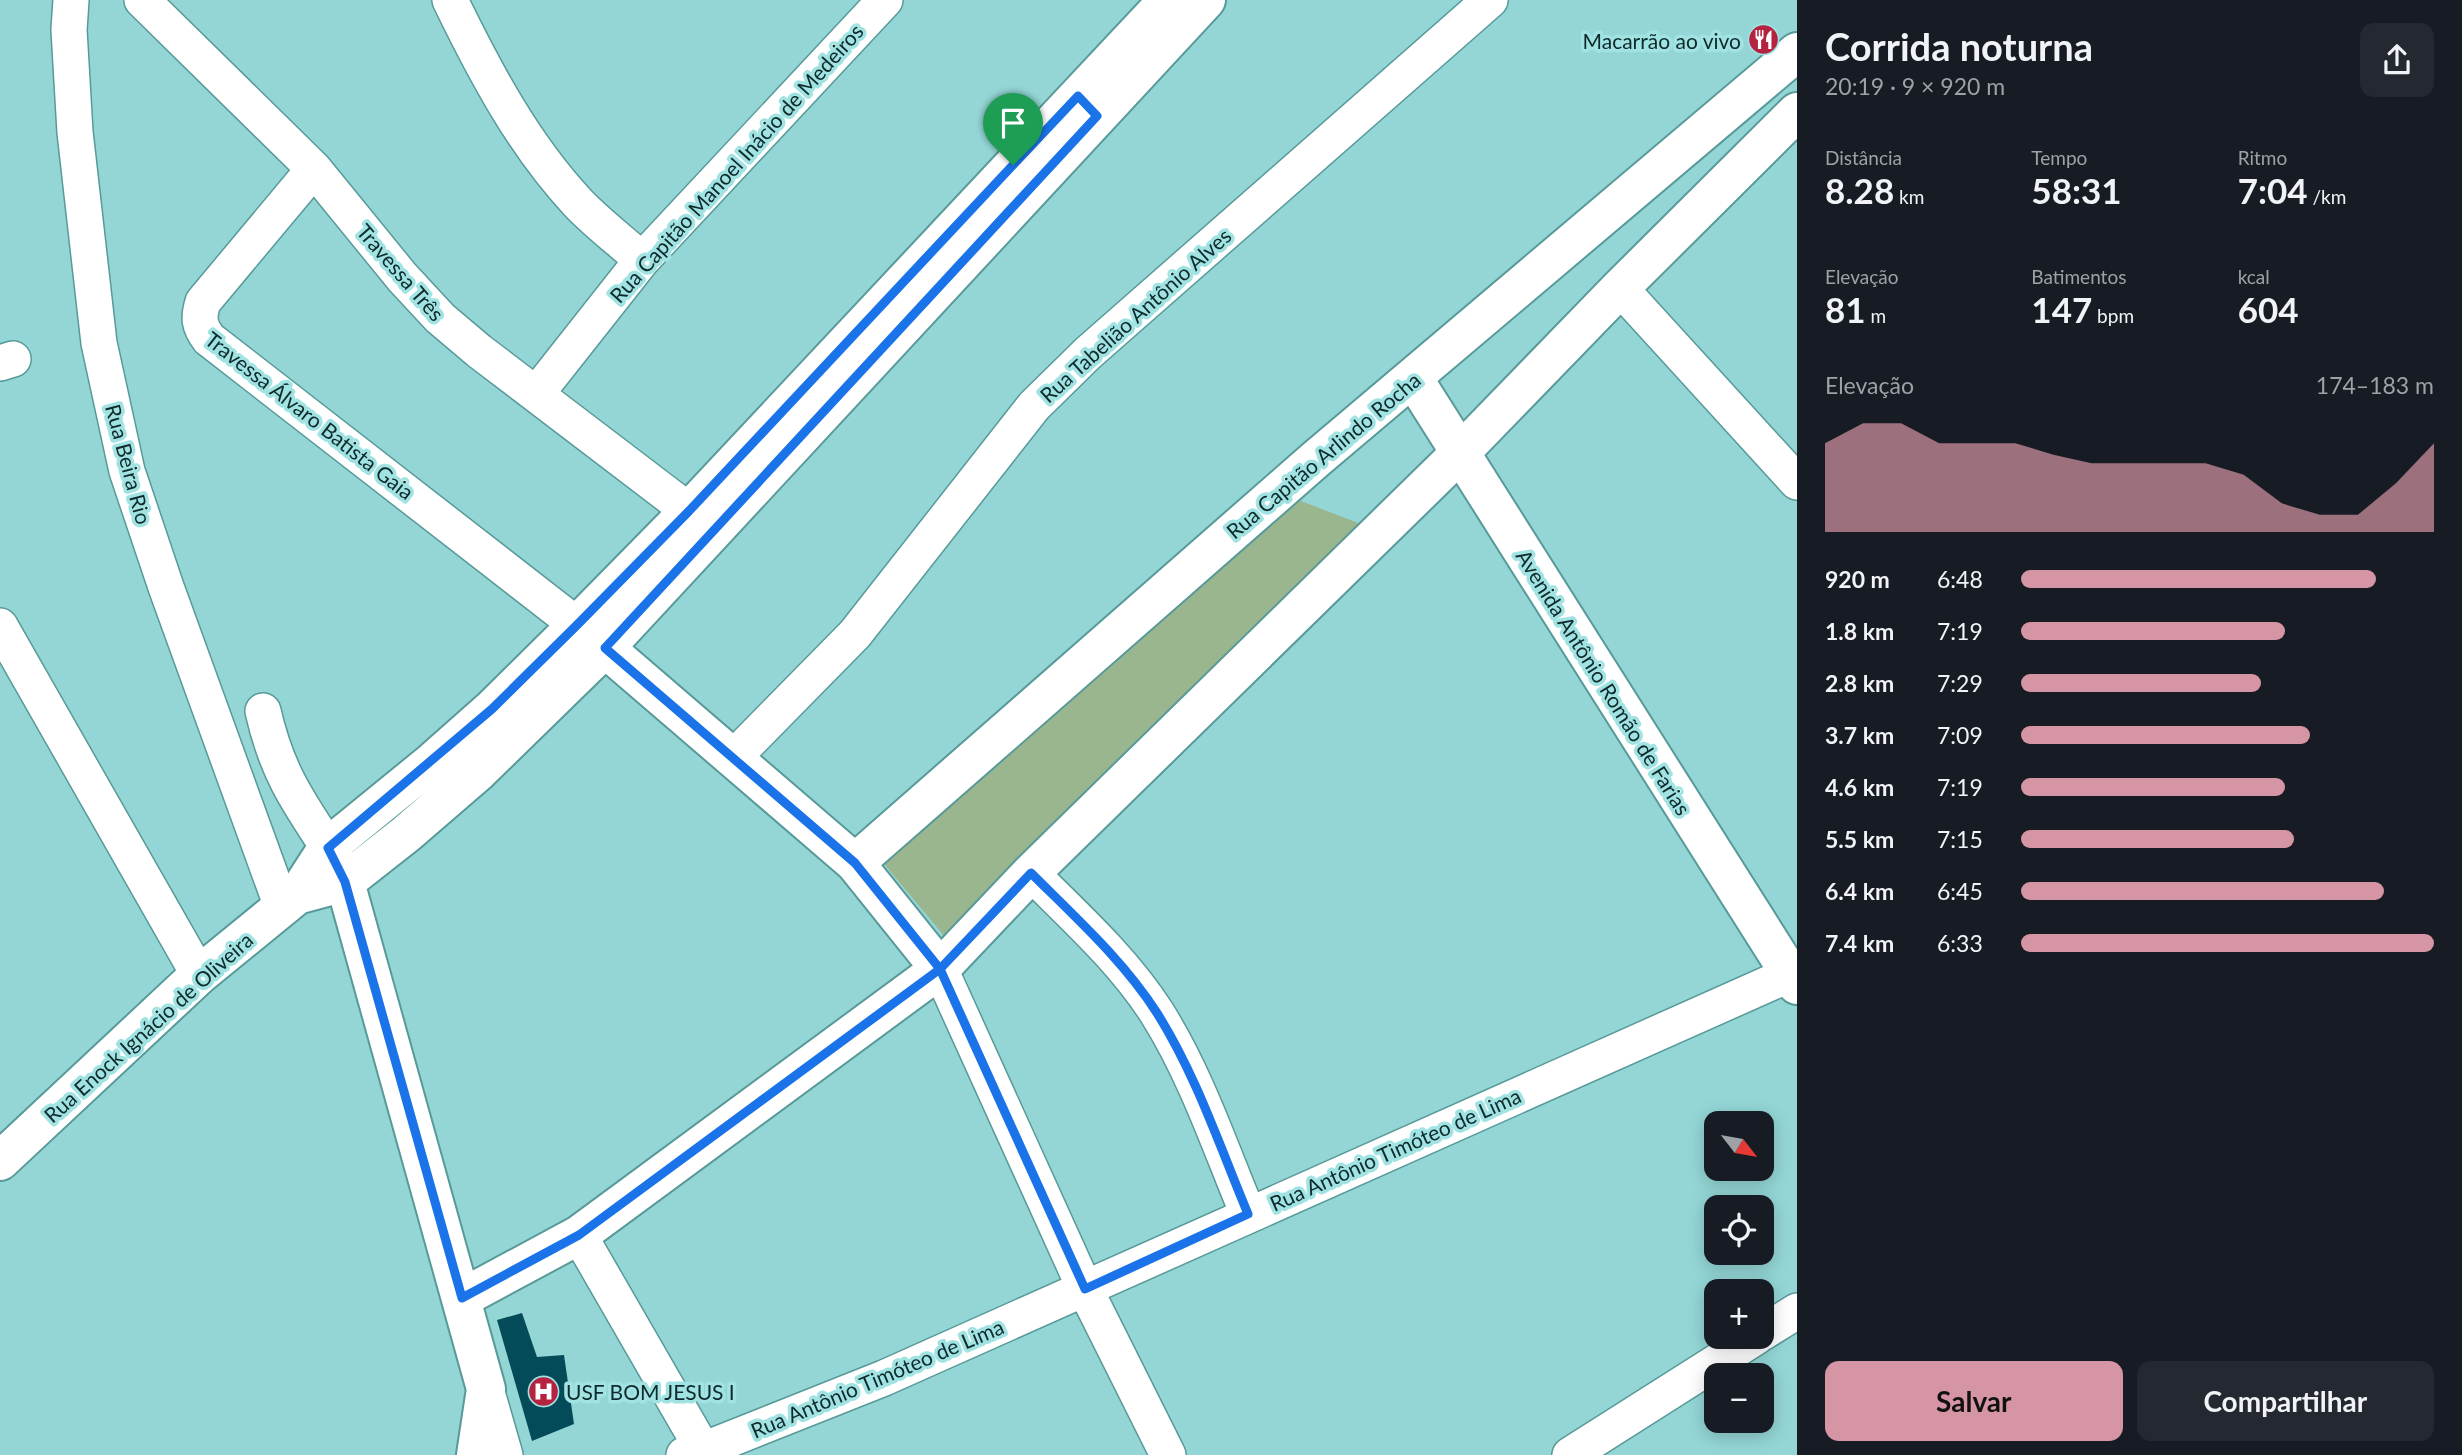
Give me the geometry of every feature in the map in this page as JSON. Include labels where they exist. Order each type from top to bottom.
[{"type":"main road","points":[[289,901],[328,848],[492,709],[591,636],[1087,106],[1168,0]]},
{"type":"main road","points":[[289,901],[345,882],[479,771],[591,636],[689,511],[1087,106],[1206,0]]},
{"type":"main road","name":"Rua Capitão Arlindo Rocha","points":[[855,863],[1305,468],[1797,52]]},
{"type":"main road","points":[[462,1298],[579,1235],[940,969],[1031,873],[1459,454],[1620,288],[1797,112]]},
{"type":"main road","name":"Avenida Antônio Romão de Farias","points":[[1413,378],[1795,977]]},
{"type":"main road","points":[[591,636],[855,863],[940,969]]},
{"type":"main road","points":[[328,848],[345,882],[486,1389],[476,1455]]},
{"type":"main road","name":"Rua Enock Ignácio de Oliveira","points":[[0,1161],[199,975],[289,901]]},
{"type":"street","name":"Rua Beira Rio","points":[[71,0],[69,30],[75,132],[99,343],[127,471],[170,600],[289,901]]},
{"type":"street","name":"Travessa Três","points":[[142,0],[314,169],[402,277],[440,318],[689,511]]},
{"type":"street","points":[[450,0],[505,105],[537,154],[579,204],[642,260]]},
{"type":"street","name":"Rua Capitão Manoel Inácio de Medeiros","points":[[537,393],[642,260],[885,0]]},
{"type":"street","name":"Rua Tabelião Antônio Alves","points":[[733,759],[855,634],[1034,406],[1088,353],[1490,0]]},
{"type":"street","name":"Travessa Álvaro Batista Gaia","points":[[314,169],[203,302],[198,315],[201,328],[209,339],[591,636]]},
{"type":"street","points":[[1620,288],[1797,482]]},
{"type":"street","points":[[0,626],[199,975]]},
{"type":"street","points":[[263,711],[270,740],[289,787],[328,848]]},
{"type":"street","points":[[1031,873],[1113,956],[1156,1012],[1183,1060],[1248,1214]]},
{"type":"street","points":[[940,969],[1085,1289],[1168,1455]]},
{"type":"street","name":"Rua Antônio Timóteo de Lima","points":[[693,1453],[884,1378],[1248,1214],[1795,977]]},
{"type":"street","points":[[579,1235],[693,1453]]},
{"type":"street","points":[[1774,1325],[1797,1311]]},
{"type":"street","points":[[1570,1455],[1737,1349]]},
{"type":"street","points":[[486,1389],[505,1455]]},
{"type":"green space","points":[[1285,495],[1374,529],[944,936],[880,859]]},
{"type":"building","name":"USF BOM JESUS I","points":[[522,1313],[537,1357],[564,1355],[574,1424],[532,1441],[497,1320]]},
{"type":"place","name":"Macarrão ao vivo","points":[[1764,40]]},
{"type":"place","name":"USF BOM JESUS I","points":[[543,1391]]},
{"type":"route","points":[[1013,165],[689,511],[577,625],[492,709],[328,848],[345,882],[462,1298],[579,1235],[940,969],[1031,873],[1113,956],[1156,1012],[1183,1060],[1248,1214],[1085,1289],[940,969],[855,863],[605,648],[1097,116],[1078,96],[1013,165]]}]
